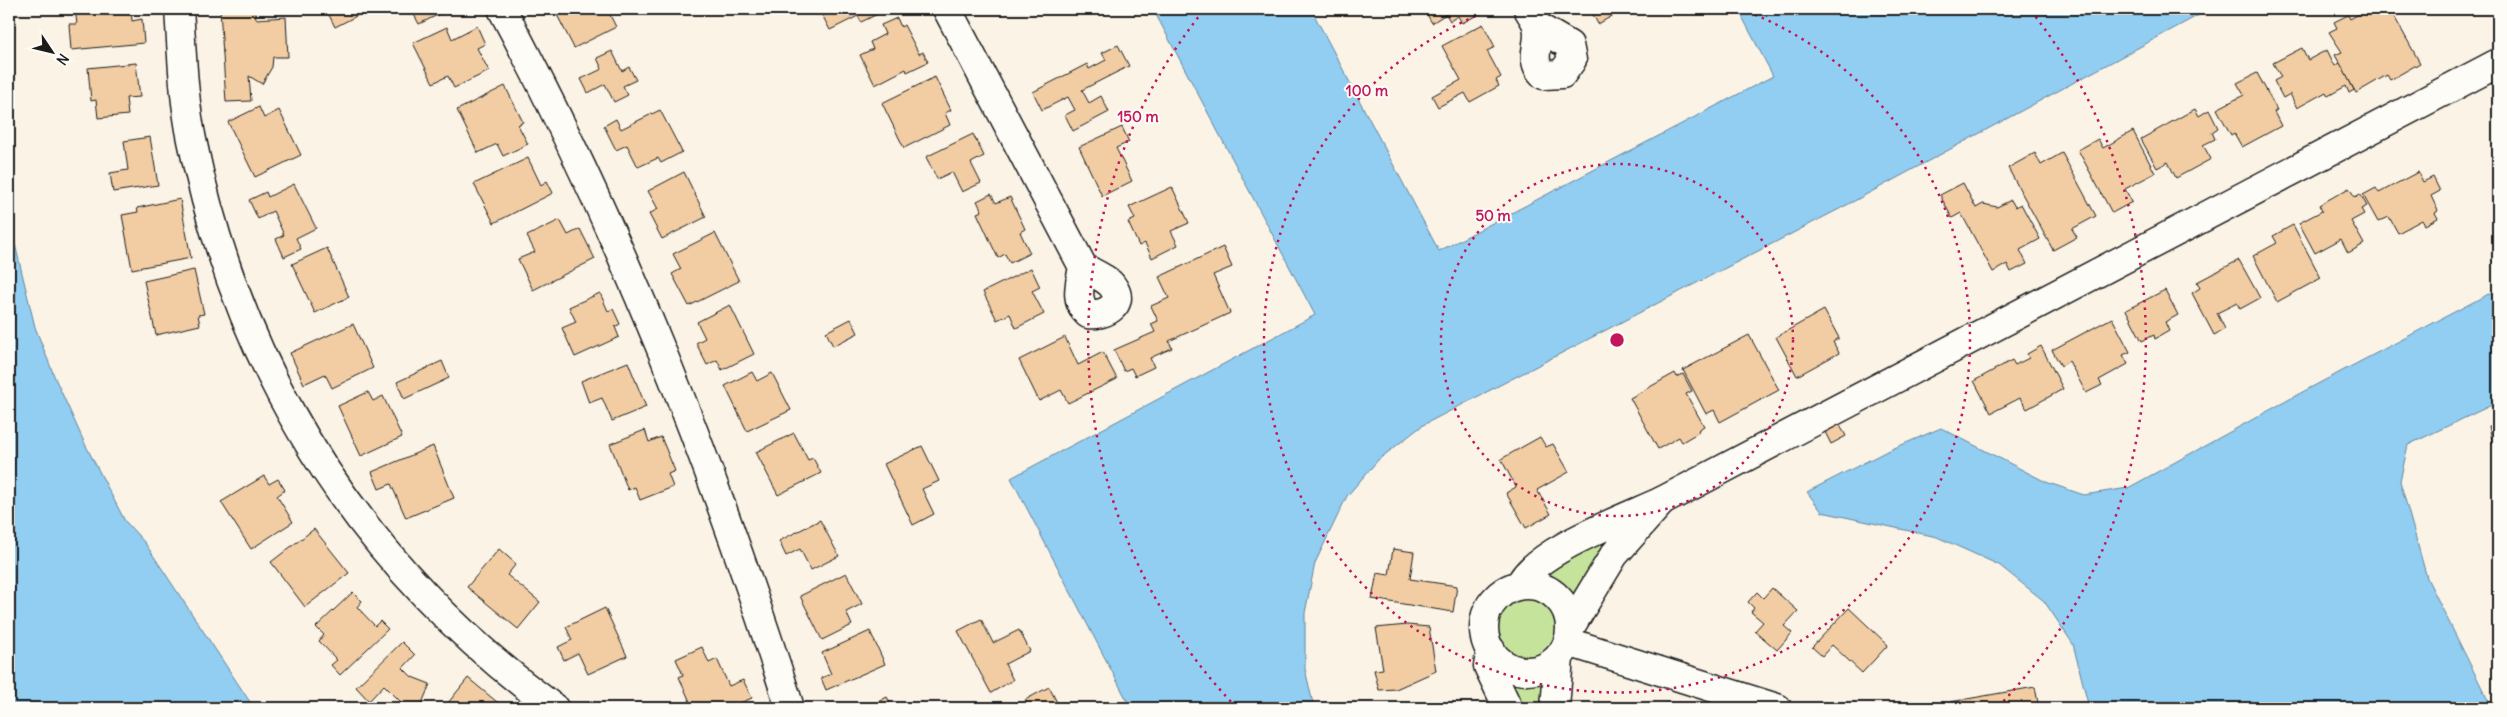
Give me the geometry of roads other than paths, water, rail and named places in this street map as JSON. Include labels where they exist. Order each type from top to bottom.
[{"type":"street","points":[[179,9],[182,61],[192,139],[207,204],[228,273],[248,327],[275,385],[310,449],[353,509],[405,574],[459,631],[515,679],[554,708]]},
{"type":"street","points":[[502,9],[595,192],[643,302],[697,435],[749,579],[790,708]]},
{"type":"street","points":[[947,9],[1082,267]]},
{"type":"street","points":[[1520,585],[1523,577],[1535,565],[1567,545],[1662,501],[2498,64]]},
{"type":"street","points":[[1555,708],[1566,642],[1570,618],[1565,605],[1556,594],[1544,587],[1530,584],[1520,585],[1503,591],[1493,601],[1486,614],[1484,628],[1487,642],[1491,650],[1505,665],[1519,670],[1533,670],[1548,666],[1566,642],[1614,555],[1662,501]]},
{"type":"street","points":[[1566,642],[1777,708]]},
{"type":"street","points":[[1491,650],[1488,666],[1508,708]]},
{"type":"water","points":[[1153,9],[1311,9],[1439,251],[1773,76],[1738,9],[2210,9],[1845,206],[1423,425],[1378,460],[1347,496],[1315,563],[1305,613],[1305,669],[1314,708],[1131,708],[1011,478],[1315,315]]},
{"type":"water","points":[[9,219],[35,327],[55,378],[85,444],[125,521],[145,543],[254,708],[9,708],[9,518],[11,510],[9,480]]},
{"type":"water","points":[[2498,289],[2498,402],[2408,445],[2400,481],[2427,578],[2492,708],[2089,708],[2073,644],[2044,601],[1999,565],[1937,537],[1822,512],[1807,492],[1885,452],[1941,428],[2046,482],[2084,495],[2128,488],[2308,389]]}]
